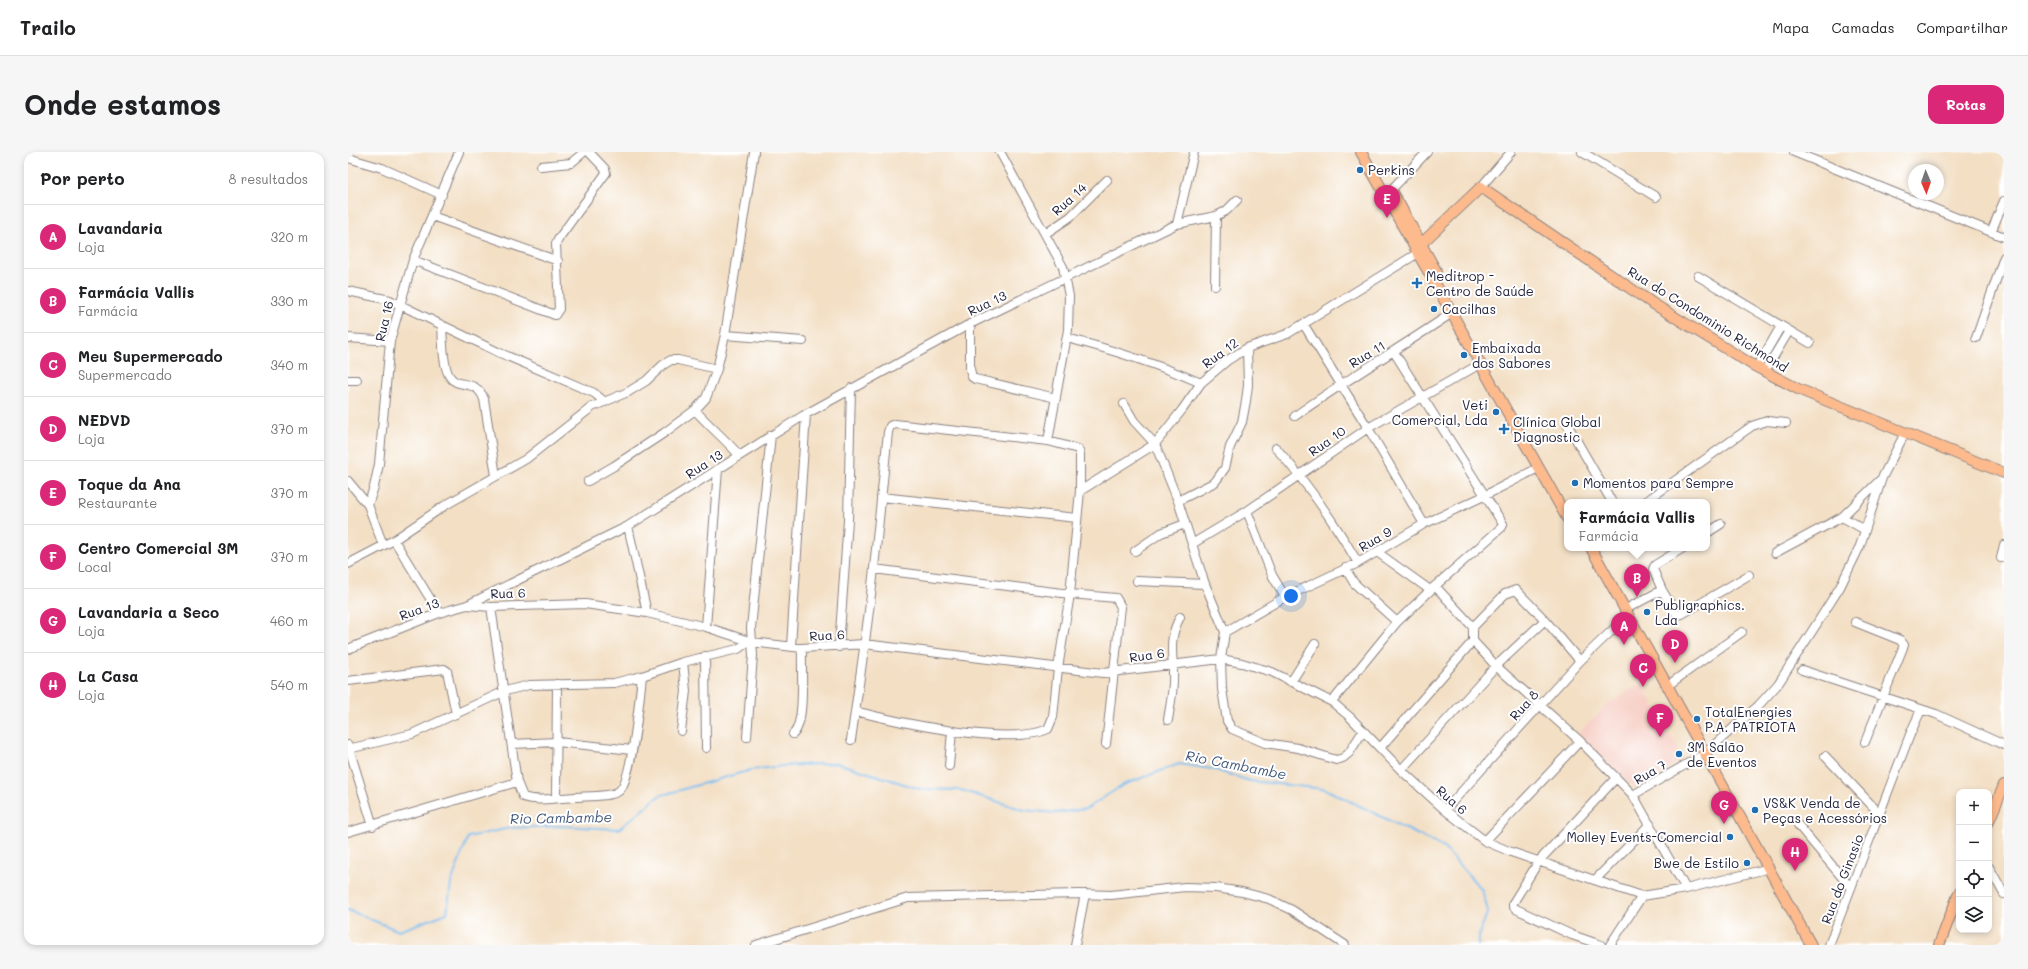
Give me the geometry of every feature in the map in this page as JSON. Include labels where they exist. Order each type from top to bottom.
[{"type":"main road","points":[[1362,152],[1420,248],[1564,500]]},
{"type":"main road","points":[[1368,152],[1391,190],[1452,313],[1564,513]]},
{"type":"main road","points":[[1420,248],[1481,187]]},
{"type":"main road","name":"Rua do Condominio Richmond","points":[[1481,187],[1606,270],[1652,303],[1759,364],[1798,389],[2004,473]]},
{"type":"main road","points":[[1586,551],[1667,686],[1762,870],[1804,945]]},
{"type":"main road","points":[[1592,551],[1624,614],[1702,755],[1811,945]]},
{"type":"main road","points":[[1992,814],[2004,785]]},
{"type":"main road","points":[[1939,945],[1957,897]]},
{"type":"street","name":"Rua 16","points":[[368,505],[379,464],[390,341],[413,260],[442,195],[459,152]]},
{"type":"street","points":[[541,166],[571,163],[584,152]]},
{"type":"street","points":[[413,260],[555,315],[559,309],[558,261],[556,244],[606,173],[605,169],[589,152]]},
{"type":"street","points":[[588,481],[614,466],[695,410],[706,398],[717,369],[725,335],[754,152]]},
{"type":"street","points":[[1000,152],[1062,266],[1068,296],[1070,313],[1067,338],[1048,441]]},
{"type":"street","points":[[1177,224],[1194,152]]},
{"type":"street","points":[[1391,190],[1427,152]]},
{"type":"street","points":[[1481,187],[1511,152]]},
{"type":"street","points":[[1582,152],[1656,197]]},
{"type":"street","points":[[1794,152],[2004,237]]},
{"type":"street","points":[[348,158],[382,168],[442,195]]},
{"type":"street","name":"Rua 14","points":[[1045,234],[1070,218],[1107,180]]},
{"type":"street","points":[[1215,286],[1216,216],[1226,211],[1237,200]]},
{"type":"street","points":[[1991,232],[2004,201]]},
{"type":"street","points":[[432,216],[558,261]]},
{"type":"street","name":"Rua 13","points":[[348,649],[439,613],[467,605],[628,526],[806,414],[970,324],[1065,280],[1177,224],[1216,216]]},
{"type":"street","name":"Rua 12","points":[[1080,491],[1155,444],[1201,383],[1228,360],[1247,348],[1287,334],[1304,325],[1420,248]]},
{"type":"street","points":[[1976,338],[2004,257]]},
{"type":"street","points":[[1698,276],[1810,343]]},
{"type":"street","points":[[348,291],[390,300],[500,353],[594,393],[605,402]]},
{"type":"street","name":"Rua 11","points":[[1295,416],[1341,384],[1394,352],[1452,313]]},
{"type":"street","points":[[970,324],[970,369],[972,377],[975,379],[1056,398]]},
{"type":"street","points":[[442,325],[446,367],[450,378],[457,382],[473,385],[478,389],[484,399],[496,476]]},
{"type":"street","points":[[1304,325],[1368,428],[1424,524]]},
{"type":"street","points":[[1759,364],[1781,326]]},
{"type":"street","points":[[1759,364],[1789,331]]},
{"type":"street","points":[[725,335],[803,341]]},
{"type":"street","points":[[348,338],[390,341]]},
{"type":"street","points":[[1067,338],[1112,350],[1158,365],[1201,383]]},
{"type":"street","points":[[1178,501],[1215,482],[1225,468],[1230,447],[1242,422],[1246,401],[1248,385],[1247,348]]},
{"type":"street","points":[[1332,702],[1398,622],[1432,588],[1502,527],[1502,521],[1484,496],[1394,352]]},
{"type":"street","points":[[348,564],[394,540],[444,506],[526,459],[592,407],[628,392],[646,381],[663,364],[671,360],[678,360],[717,369]]},
{"type":"street","name":"Rua 10","points":[[1192,544],[1247,511],[1368,428],[1480,364]]},
{"type":"street","points":[[348,380],[357,380]]},
{"type":"street","points":[[839,647],[848,520],[851,388]]},
{"type":"street","points":[[1124,404],[1134,421],[1155,444],[1178,501],[1205,584],[1225,632],[1221,659],[1226,714],[1229,726],[1232,729],[1265,743],[1298,748],[1336,760],[1343,758],[1349,753],[1363,731]]},
{"type":"street","points":[[695,410],[739,455]]},
{"type":"street","points":[[791,646],[806,414]]},
{"type":"street","points":[[1649,499],[1752,426],[1767,421],[1786,423]]},
{"type":"street","points":[[851,740],[874,569],[880,497],[890,426],[895,424],[1048,441],[1078,449],[1080,454],[1080,491],[1070,594],[1058,668],[1053,717],[1048,729],[1030,734],[1010,735],[952,731],[888,720],[855,711]]},
{"type":"street","points":[[1567,424],[1610,499]]},
{"type":"street","points":[[1775,553],[1842,517],[1882,478],[1904,433]]},
{"type":"street","points":[[747,737],[751,628],[771,435]]},
{"type":"street","points":[[1276,448],[1300,475],[1332,519],[1358,562]]},
{"type":"street","name":"Rua 9","points":[[1225,632],[1285,597],[1377,552],[1424,524],[1484,496],[1538,468]]},
{"type":"street","points":[[706,627],[718,469]]},
{"type":"street","name":"Rua 7","points":[[1634,795],[1702,755],[1758,706],[1778,684],[1840,587],[1865,530],[1882,478]]},
{"type":"street","points":[[348,481],[368,505],[383,545]]},
{"type":"street","points":[[880,497],[1077,518]]},
{"type":"street","points":[[1247,511],[1272,575],[1285,597]]},
{"type":"street","points":[[1842,517],[1865,530]]},
{"type":"street","points":[[1135,551],[1161,533],[1185,524]]},
{"type":"street","points":[[1710,531],[1721,524]]},
{"type":"street","points":[[628,526],[647,613]]},
{"type":"street","points":[[394,540],[439,613]]},
{"type":"street","points":[[2000,558],[2004,545]]},
{"type":"street","points":[[1678,551],[1655,565],[1654,573],[1677,615],[1680,615],[1749,575]]},
{"type":"street","points":[[1377,552],[1432,588],[1473,627]]},
{"type":"street","points":[[1345,568],[1354,583],[1398,622]]},
{"type":"street","points":[[874,569],[1070,594],[1116,598],[1121,607],[1106,744]]},
{"type":"street","points":[[1137,581],[1205,584]]},
{"type":"street","points":[[1380,748],[1473,641],[1473,627],[1505,594],[1512,590],[1519,591],[1580,661]]},
{"type":"street","name":"Rua 8","points":[[1445,810],[1624,614],[1662,590]]},
{"type":"street","name":"Rua 6","points":[[467,605],[491,607],[585,604],[647,613],[706,627],[750,642],[802,648],[839,647],[864,644],[1103,673],[1221,659],[1259,667],[1332,702],[1350,717],[1401,770],[1445,810],[1485,841],[1511,852],[1642,896],[1686,889],[1762,870]]},
{"type":"street","points":[[491,607],[517,782],[523,796],[534,799],[556,798],[615,793],[619,791],[625,784],[632,750],[642,676]]},
{"type":"street","points":[[1168,720],[1174,675],[1172,664],[1173,630],[1180,617]]},
{"type":"street","points":[[1401,770],[1496,666],[1545,620]]},
{"type":"street","points":[[1855,622],[1904,643],[1904,649],[1865,742]]},
{"type":"street","points":[[1667,686],[1742,632]]},
{"type":"street","points":[[1473,641],[1496,666],[1580,741],[1634,795],[1686,889]]},
{"type":"street","points":[[373,826],[349,747],[412,734],[504,691],[529,685],[608,684],[642,676],[705,656],[738,649],[750,642]]},
{"type":"street","points":[[1291,682],[1315,644]]},
{"type":"street","points":[[793,734],[798,727],[801,706],[802,648]]},
{"type":"street","points":[[705,656],[706,748]]},
{"type":"street","points":[[681,731],[686,691],[683,662]]},
{"type":"street","points":[[348,682],[444,669],[447,672],[456,714]]},
{"type":"street","points":[[1802,670],[1936,714],[2004,745]]},
{"type":"street","points":[[556,798],[557,684]]},
{"type":"street","name":"Rua do Ginasio","points":[[1829,945],[1911,732],[1921,710]]},
{"type":"street","points":[[949,766],[952,731]]},
{"type":"street","points":[[1485,841],[1580,741]]},
{"type":"street","points":[[512,744],[557,742],[632,750]]},
{"type":"street","points":[[1825,756],[1880,814]]},
{"type":"street","points":[[1601,945],[1553,927],[1513,906],[1513,903],[1540,861],[1616,778]]},
{"type":"street","points":[[348,832],[373,826],[517,782]]},
{"type":"street","points":[[1595,880],[1650,824]]},
{"type":"street","points":[[1798,825],[1851,888]]},
{"type":"street","points":[[1992,872],[2004,894]]},
{"type":"street","points":[[756,945],[908,898],[1085,894],[1111,896],[1185,887],[1216,888],[1242,892],[1269,899],[1292,910],[1345,945]]},
{"type":"street","points":[[1075,945],[1085,894]]},
{"type":"street","points":[[1610,945],[1642,896]]},
{"type":"shaded area","points":[[1642,683],[1683,759],[1635,788],[1578,733],[1608,704]]},
{"type":"waterway","name":"Rio Cambambe","points":[[348,910],[399,931],[447,913],[451,883],[468,837],[510,828],[560,826],[619,829],[659,796],[751,770],[782,766],[837,763],[920,789],[961,790],[1024,810],[1055,813],[1086,809],[1123,785],[1179,764],[1212,769],[1250,781],[1325,789],[1443,847],[1482,890],[1488,911],[1480,931],[1478,945]]},
{"type":"place","name":"Perkins","points":[[1360,170]]},
{"type":"place","name":"Toque da Ana","points":[[1387,218]]},
{"type":"place","name":"Meditrop - Centro de Saúde","points":[[1417,283]]},
{"type":"place","name":"Cacilhas","points":[[1434,309]]},
{"type":"place","name":"Embaixada dos Sabores","points":[[1464,355]]},
{"type":"place","name":"Veti Comercial, Lda","points":[[1496,412]]},
{"type":"place","name":"Clínica Global Diagnostic","points":[[1504,429]]},
{"type":"place","name":"Momentos para Sempre","points":[[1575,483]]},
{"type":"place","name":"Farmácia Vallis","points":[[1637,597]]},
{"type":"place","name":"Publigraphics. Lda","points":[[1647,612]]},
{"type":"place","name":"Lavandaria","points":[[1624,645]]},
{"type":"place","name":"NEDVD","points":[[1675,663]]},
{"type":"place","name":"Meu Supermercado","points":[[1643,687]]},
{"type":"place","name":"TotalEnergies P.A. PATRIOTA","points":[[1697,719]]},
{"type":"place","name":"Centro Comercial 3M","points":[[1660,737]]},
{"type":"place","name":"3M Salão de Eventos","points":[[1679,754]]},
{"type":"place","name":"VS&K Venda de Peças e Acessórios","points":[[1755,810]]},
{"type":"place","name":"Lavandaria a Seco","points":[[1724,824]]},
{"type":"place","name":"Molley Events-Comercial","points":[[1730,837]]},
{"type":"place","name":"Bwe de Estilo","points":[[1747,863]]},
{"type":"place","name":"La Casa","points":[[1795,871]]}]
